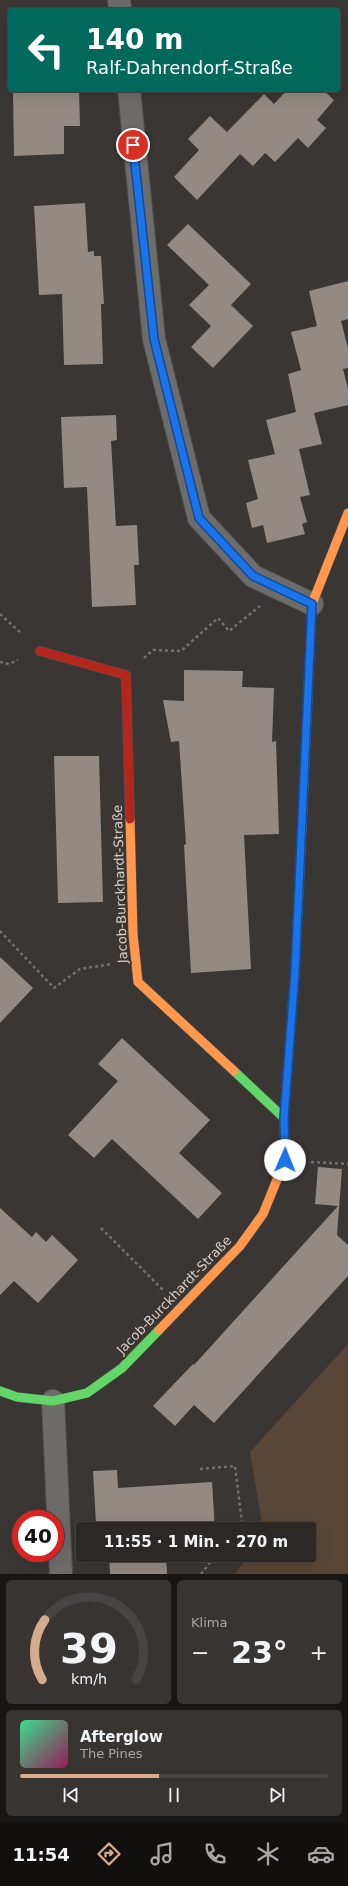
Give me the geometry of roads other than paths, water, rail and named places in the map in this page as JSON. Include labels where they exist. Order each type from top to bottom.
[{"type":"street","points":[[129,92],[154,339],[199,518],[253,576],[312,604]]},
{"type":"street","name":"Jacob-Burckhardt-Straße","points":[[0,1390],[17,1397],[53,1401],[87,1393],[122,1368],[244,1241],[264,1214],[285,1160],[284,1118],[295,972],[312,604],[348,513]]},
{"type":"street","name":"Jacob-Burckhardt-Straße","points":[[40,651],[126,675],[133,934],[138,982],[284,1118]]},
{"type":"street","points":[[53,1401],[61,1574]]}]
